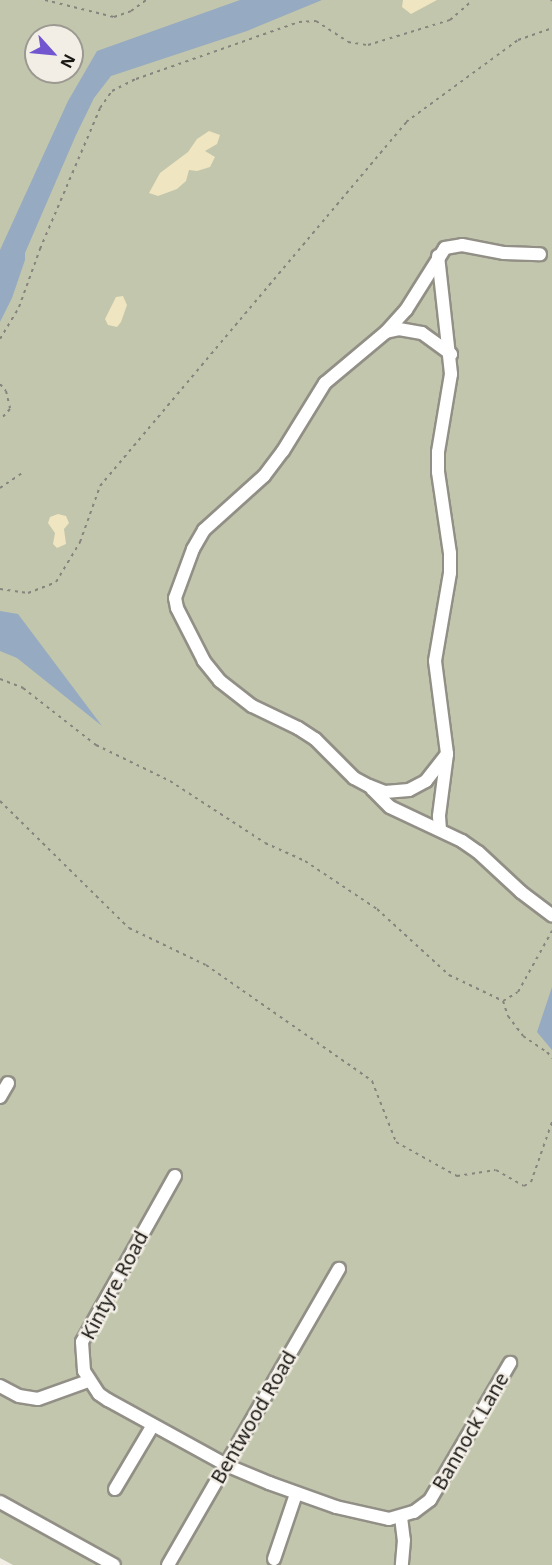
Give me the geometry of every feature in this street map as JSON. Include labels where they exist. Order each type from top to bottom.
[{"type":"street","points":[[447,754],[426,781],[409,790],[385,792],[354,778],[315,739],[298,728],[252,706],[220,681],[204,662],[177,608],[176,598],[193,549],[204,530],[264,477],[325,383],[386,332],[406,310],[445,248],[452,245],[504,253],[540,254]]},
{"type":"street","points":[[438,256],[451,354],[451,384],[438,462],[450,553],[450,573],[435,661],[447,754],[439,816],[440,830]]},
{"type":"street","points":[[386,332],[399,329],[422,333],[451,354]]},
{"type":"street","points":[[369,786],[390,807],[440,830],[478,852],[520,892],[552,915]]},
{"type":"street","points":[[0,1097],[8,1083]]},
{"type":"street","name":"Kintyre Road","points":[[88,1381],[81,1352],[85,1333],[175,1176]]},
{"type":"street","name":"Bentwood Road","points":[[168,1565],[339,1269]]},
{"type":"street","name":"Bannock Lane","points":[[401,1517],[423,1506],[436,1491],[510,1363]]},
{"type":"street","points":[[0,1386],[28,1399],[38,1399],[88,1381],[108,1400],[226,1464],[296,1494],[379,1518],[401,1517],[404,1540],[402,1565]]},
{"type":"street","points":[[115,1490],[153,1425]]},
{"type":"street","points":[[274,1559],[296,1494]]},
{"type":"street","points":[[0,1502],[114,1565]]},
{"type":"path","points":[[45,0],[114,17],[131,12],[146,0]]},
{"type":"path","points":[[0,339],[19,307],[40,249],[100,108],[112,92],[136,79],[299,22],[316,21],[348,42],[368,45],[450,20],[473,0]]},
{"type":"path","points":[[0,589],[28,593],[56,582],[80,542],[100,486],[406,122],[518,40],[552,28]]},
{"type":"path","points":[[0,384],[6,391],[9,409],[0,420]]},
{"type":"path","points":[[0,488],[24,472]]},
{"type":"path","points":[[0,679],[23,688],[96,745],[170,782],[266,843],[305,861],[377,909],[448,975],[503,1001],[508,1016],[524,1036],[552,1058]]},
{"type":"path","points":[[0,801],[129,928],[206,965],[372,1081],[396,1142],[457,1176],[496,1170],[524,1186],[531,1182],[552,1122]]},
{"type":"path","points":[[503,1001],[518,992],[552,931]]},
{"type":"green space","points":[[0,0],[552,0],[552,1565],[13,1565],[0,1558]]},
{"type":"sand","points":[[403,0],[437,0],[411,14],[402,7]]},
{"type":"sand","points":[[209,131],[220,135],[217,144],[205,151],[215,157],[210,167],[197,171],[189,170],[186,181],[177,189],[158,196],[149,193],[160,173],[188,152],[197,139]]},
{"type":"sand","points":[[123,296],[127,305],[121,322],[117,327],[108,325],[105,319],[116,297]]},
{"type":"sand","points":[[58,514],[66,516],[69,523],[64,529],[66,544],[57,548],[53,544],[55,533],[48,523],[50,517]]},
{"type":"water","points":[[240,0],[322,0],[247,31],[111,76],[94,98],[76,135],[25,253],[25,260],[12,298],[0,322],[0,250],[68,101],[78,84],[84,84],[84,73],[97,51]]},
{"type":"water","points":[[0,611],[18,614],[102,726],[17,658],[0,651]]},
{"type":"water","points":[[552,987],[552,1050],[537,1032]]}]
